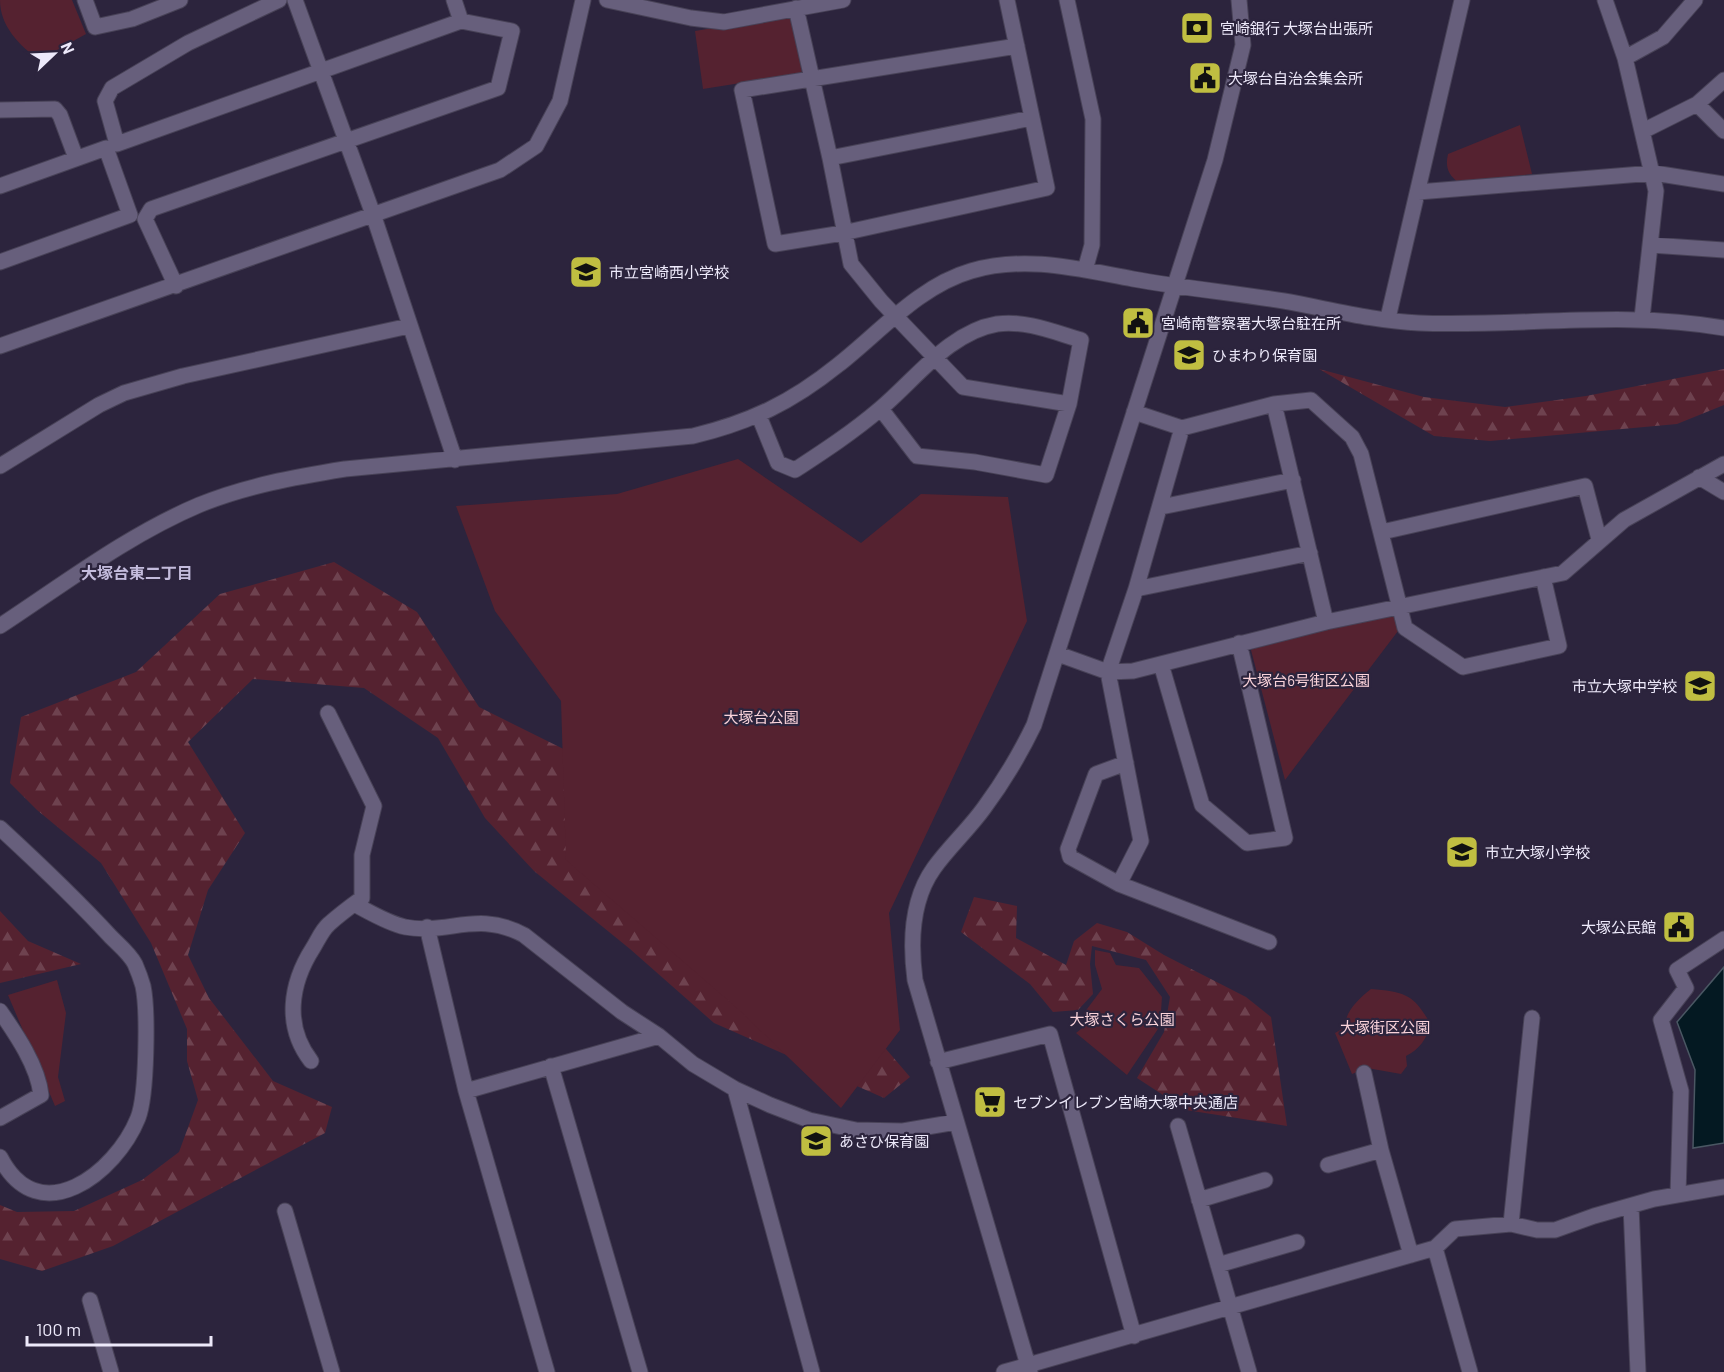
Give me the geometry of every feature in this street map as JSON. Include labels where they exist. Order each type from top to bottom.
[{"type":"street","points":[[85,0],[95,27],[132,19],[180,0]]},
{"type":"street","points":[[176,286],[145,219],[151,209],[498,88],[512,32],[461,21],[117,144],[105,101],[112,88],[188,42],[279,0]]},
{"type":"street","points":[[295,0],[374,217],[455,460]]},
{"type":"street","points":[[454,0],[461,21]]},
{"type":"street","points":[[0,346],[500,171],[536,146],[560,101],[583,0]]},
{"type":"street","points":[[608,0],[633,2],[691,18],[724,22],[843,0]]},
{"type":"street","points":[[1007,0],[1017,46],[1047,188],[843,233],[775,244],[742,90],[1017,46]]},
{"type":"street","points":[[1067,0],[1093,119],[1092,245],[1085,270]]},
{"type":"street","points":[[1029,1369],[915,980],[912,954],[919,898],[933,870],[983,810],[1013,767],[1034,725],[1215,160],[1243,45],[1239,0]]},
{"type":"street","points":[[1388,318],[1462,0]]},
{"type":"street","points":[[1605,0],[1625,58],[1654,173],[1656,191],[1652,245],[1642,318]]},
{"type":"street","points":[[1625,58],[1664,37],[1695,0]]},
{"type":"street","points":[[796,8],[851,264],[896,317],[963,387],[1069,404]]},
{"type":"street","points":[[1643,131],[1697,104],[1724,80]]},
{"type":"street","points":[[1697,104],[1724,131]]},
{"type":"street","points":[[0,110],[55,109],[60,115],[76,158]]},
{"type":"street","points":[[830,158],[1032,118]]},
{"type":"street","points":[[0,186],[106,148],[130,215],[0,262]]},
{"type":"street","points":[[1419,192],[1654,173],[1724,179]]},
{"type":"street","points":[[1652,245],[1724,250]]},
{"type":"street","points":[[0,626],[125,544],[199,505],[290,478],[345,470],[693,436],[759,416],[809,388],[896,317],[944,282],[968,271],[1001,264],[1036,262],[1285,301],[1336,313],[1415,323],[1642,318],[1681,320],[1724,328]]},
{"type":"street","points":[[759,416],[778,463],[795,470],[843,439],[881,409],[935,357],[976,329],[999,324],[1022,323],[1081,340],[1069,404],[1046,475],[975,462],[916,456],[881,409]]},
{"type":"street","points":[[0,466],[99,405],[124,393],[183,376],[409,326]]},
{"type":"street","points":[[1134,412],[1182,428],[1274,404],[1311,400],[1352,437],[1361,454],[1405,628],[1462,667],[1559,646],[1543,577]]},
{"type":"street","points":[[1274,404],[1326,622]]},
{"type":"street","points":[[1119,884],[1141,841],[1108,672],[1161,507],[1182,428]]},
{"type":"street","points":[[1058,654],[1108,672],[1133,671],[1326,622],[1563,573],[1599,539],[1624,520],[1724,464]]},
{"type":"street","points":[[1699,477],[1724,492]]},
{"type":"street","points":[[1161,507],[1293,480]]},
{"type":"street","points":[[1382,532],[1585,486],[1599,539]]},
{"type":"street","points":[[1136,589],[1310,553]]},
{"type":"street","points":[[1161,664],[1202,806],[1247,843],[1285,838],[1239,643]]},
{"type":"street","points":[[311,1061],[302,1049],[291,1011],[296,985],[305,960],[327,926],[362,898],[362,855],[374,806],[328,713]]},
{"type":"street","points":[[1126,763],[1096,774],[1068,849],[1074,862],[1119,884],[1269,942]]},
{"type":"street","points":[[0,828],[73,897],[134,962],[143,986],[146,1048],[138,1117],[123,1145],[88,1182],[69,1190],[40,1192],[15,1181],[0,1157]]},
{"type":"street","points":[[354,904],[405,927],[469,922],[509,927],[622,1012],[659,1036],[693,1064],[735,1089],[809,1120],[856,1130],[903,1131],[956,1122]]},
{"type":"street","points":[[428,927],[466,1091],[547,1372]]},
{"type":"street","points":[[1678,1195],[1681,1091],[1661,1020],[1686,988],[1677,970],[1724,939]]},
{"type":"street","points":[[0,1011],[22,1047],[41,1095],[0,1118]]},
{"type":"street","points":[[1510,1224],[1532,1018]]},
{"type":"street","points":[[938,1062],[1050,1034],[1134,1336]]},
{"type":"street","points":[[466,1091],[659,1036]]},
{"type":"street","points":[[551,1066],[640,1372]]},
{"type":"street","points":[[1364,1073],[1381,1150],[1411,1255]]},
{"type":"street","points":[[735,1089],[812,1372]]},
{"type":"street","points":[[1178,1126],[1249,1372]]},
{"type":"street","points":[[1328,1164],[1381,1150]]},
{"type":"street","points":[[1199,1200],[1265,1180]]},
{"type":"street","points":[[1004,1372],[1029,1369],[1435,1248],[1455,1229],[1510,1224],[1537,1230],[1556,1230],[1631,1206],[1724,1187]]},
{"type":"street","points":[[1631,1206],[1638,1372]]},
{"type":"street","points":[[285,1211],[332,1372]]},
{"type":"street","points":[[1218,1265],[1297,1242]]},
{"type":"street","points":[[1435,1248],[1470,1372]]},
{"type":"street","points":[[90,1300],[111,1372]]},
{"type":"green space","points":[[0,0],[72,0],[86,34],[39,60],[12,34],[3,18]]},
{"type":"green space","points":[[792,15],[802,73],[703,89],[695,31]]},
{"type":"green space","points":[[1520,125],[1532,174],[1459,183],[1452,177],[1447,167],[1448,154]]},
{"type":"green space","points":[[1319,369],[1424,397],[1505,407],[1586,396],[1724,369],[1724,405],[1677,424],[1490,441],[1434,436]]},
{"type":"green space","name":"大塚台公園","points":[[738,459],[861,543],[921,494],[1008,497],[1027,621],[889,913],[900,1030],[841,1108],[738,1009],[566,860],[561,701],[495,611],[456,506],[617,494]]},
{"type":"green space","points":[[334,562],[417,612],[479,707],[622,778],[821,973],[910,1077],[884,1098],[714,1023],[630,949],[534,871],[485,818],[438,738],[364,688],[253,679],[188,742],[245,833],[208,890],[188,955],[209,998],[273,1081],[332,1107],[325,1133],[113,1246],[42,1271],[0,1259],[0,1205],[17,1212],[74,1211],[142,1180],[179,1152],[198,1100],[187,1061],[187,1029],[151,943],[101,863],[37,810],[10,783],[21,717],[136,672],[220,594]]},
{"type":"green space","name":"大塚台6号街区公園","points":[[1396,614],[1398,631],[1285,780],[1251,650],[1261,645]]},
{"type":"green space","points":[[974,897],[1017,906],[1016,938],[1066,965],[1074,941],[1097,923],[1127,932],[1164,955],[1246,997],[1271,1017],[1287,1126],[1186,1110],[1137,1078],[1164,1032],[1170,997],[1146,960],[1092,946],[1090,964],[1093,994],[1078,1010],[1053,1012],[1030,984],[961,932]]},
{"type":"green space","points":[[0,911],[28,941],[81,964],[0,983]]},
{"type":"green space","name":"大塚さくら公園","points":[[1095,950],[1110,953],[1116,965],[1139,968],[1162,997],[1160,1026],[1127,1075],[1076,1033],[1086,1025],[1084,1013],[1102,989],[1095,965]]},
{"type":"green space","points":[[57,980],[66,1013],[58,1077],[65,1101],[55,1106],[8,995]]},
{"type":"green space","name":"大塚街区公園","points":[[1371,989],[1407,996],[1419,1007],[1431,1025],[1422,1043],[1406,1056],[1407,1066],[1401,1074],[1367,1068],[1352,1074],[1335,1033],[1344,1028],[1353,1006]]},
{"type":"water","points":[[1724,967],[1724,1143],[1693,1148],[1695,1070],[1677,1022]]},
{"type":"place","name":"宮崎銀行 大塚台出張所","points":[[1197,28]]},
{"type":"place","name":"大塚台自治会集会所","points":[[1205,78]]},
{"type":"place","name":"市立宮崎西小学校","points":[[586,272]]},
{"type":"place","name":"宮崎南警察署大塚台駐在所","points":[[1138,323]]},
{"type":"place","name":"ひまわり保育園","points":[[1189,355]]},
{"type":"place","name":"市立大塚中学校","points":[[1700,686]]},
{"type":"place","name":"市立大塚小学校","points":[[1462,852]]},
{"type":"place","name":"大塚公民館","points":[[1679,927]]},
{"type":"place","name":"セブンイレブン宮崎大塚中央通店","points":[[990,1102]]},
{"type":"place","name":"あさひ保育園","points":[[816,1141]]},
{"type":"district","name":"大塚台東二丁目","points":[[137,572]]}]
